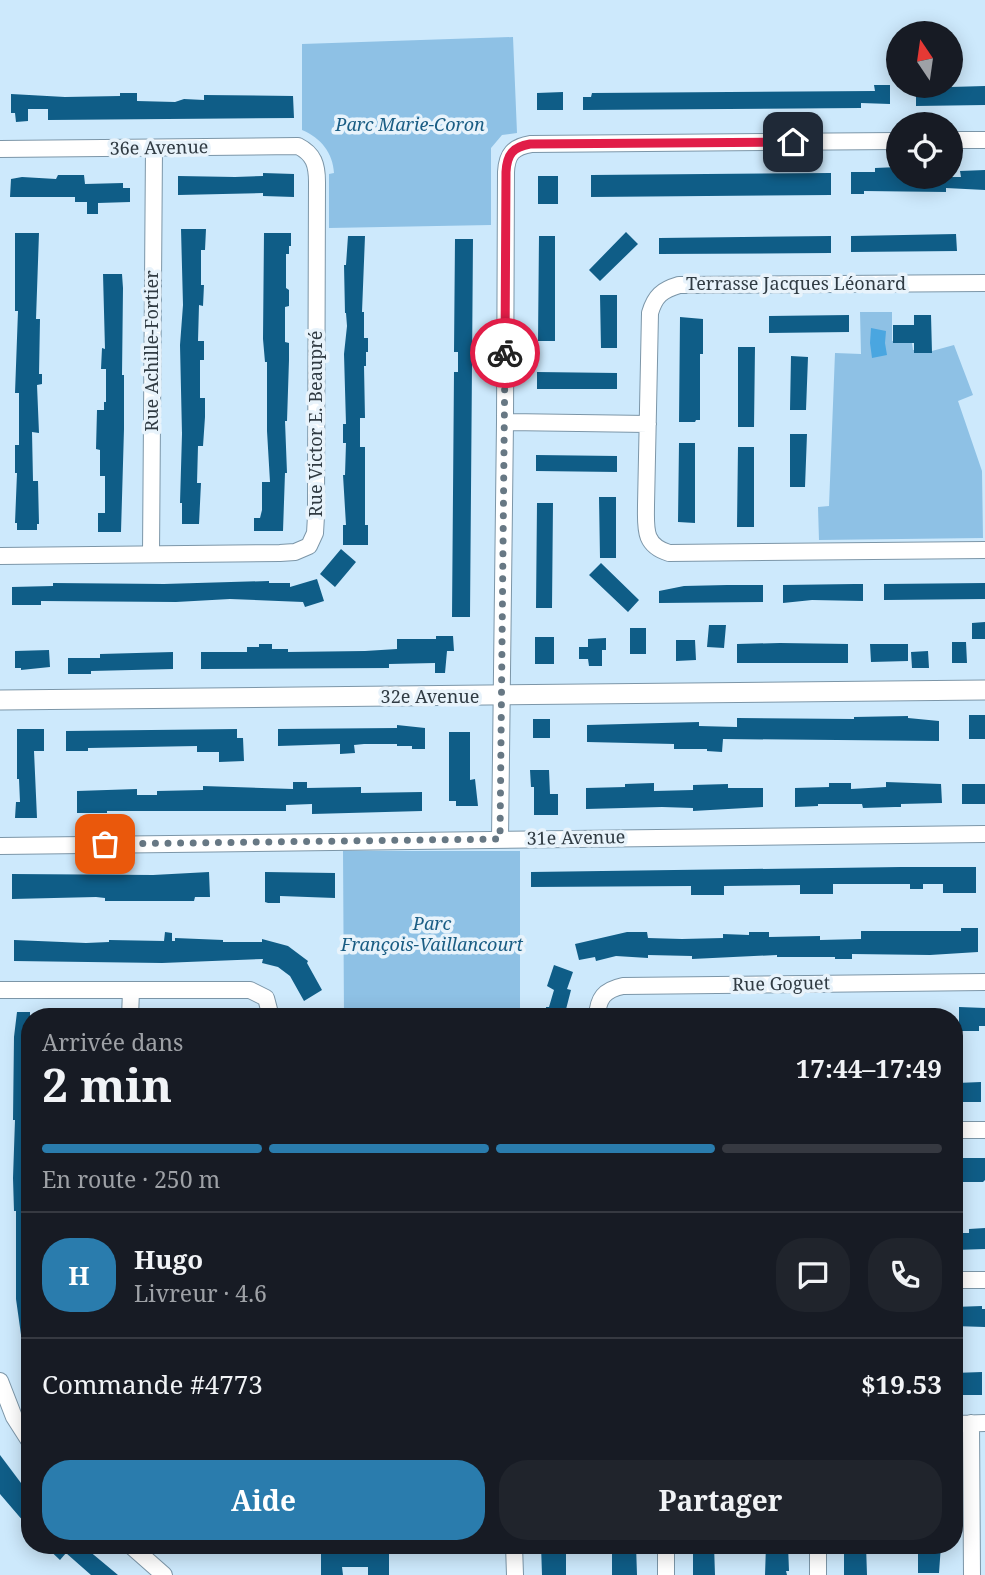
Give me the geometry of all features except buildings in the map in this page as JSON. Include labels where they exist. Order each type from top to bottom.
[{"type":"street","points":[[963,140],[985,140]]},
{"type":"street","points":[[500,839],[506,172],[511,152],[517,146],[530,144],[886,141]]},
{"type":"street","name":"36e Avenue","points":[[0,149],[291,145],[307,150],[314,158]]},
{"type":"street","name":"Rue Achille-Fortier","points":[[151,554],[154,148]]},
{"type":"street","name":"Rue Victor E. Beaupré","points":[[0,556],[295,552],[309,546],[315,533],[317,182],[314,158]]},
{"type":"street","name":"Terrasse Jacques Léonard","points":[[985,283],[679,285],[665,289],[654,298],[650,313],[646,524],[648,537],[658,550],[681,553],[985,551]]},
{"type":"street","points":[[505,422],[648,424]]},
{"type":"street","name":"32e Avenue","points":[[0,700],[985,690]]},
{"type":"street","name":"31e Avenue","points":[[0,846],[985,834]]},
{"type":"street","name":"Rue Goguet","points":[[598,1008],[603,994],[611,988],[623,986],[985,982]]},
{"type":"street","points":[[0,989],[250,990],[266,998],[269,1008]]},
{"type":"street","points":[[130,1008],[131,990]]},
{"type":"street","points":[[963,1130],[985,1130]]},
{"type":"street","points":[[963,1280],[985,1280]]},
{"type":"street","points":[[0,1381],[21,1428]]},
{"type":"street","points":[[976,1574],[978,1423]]},
{"type":"street","points":[[140,1554],[164,1575]]},
{"type":"street","points":[[514,1554],[515,1575]]},
{"type":"street","points":[[666,1554],[666,1575]]},
{"type":"street","points":[[818,1554],[818,1575]]},
{"type":"green space","name":"Parc Marie-Coron","points":[[513,37],[517,133],[502,135],[491,148],[491,225],[329,228],[329,174],[334,173],[333,166],[325,147],[302,130],[302,44]]},
{"type":"green space","points":[[860,312],[892,312],[892,341],[912,343],[913,350],[932,351],[954,345],[973,395],[958,401],[982,471],[983,538],[819,540],[818,507],[829,506],[835,353],[861,354]]},
{"type":"green space","name":"Parc François-Vaillancourt","points":[[343,851],[520,851],[520,1008],[344,1008]]},
{"type":"shaded area","points":[[871,328],[886,331],[887,355],[872,358]]},
{"type":"way so far","points":[[105,844],[500,839],[505,353]]},
{"type":"route","points":[[505,353],[506,162],[517,146],[793,142]]}]
